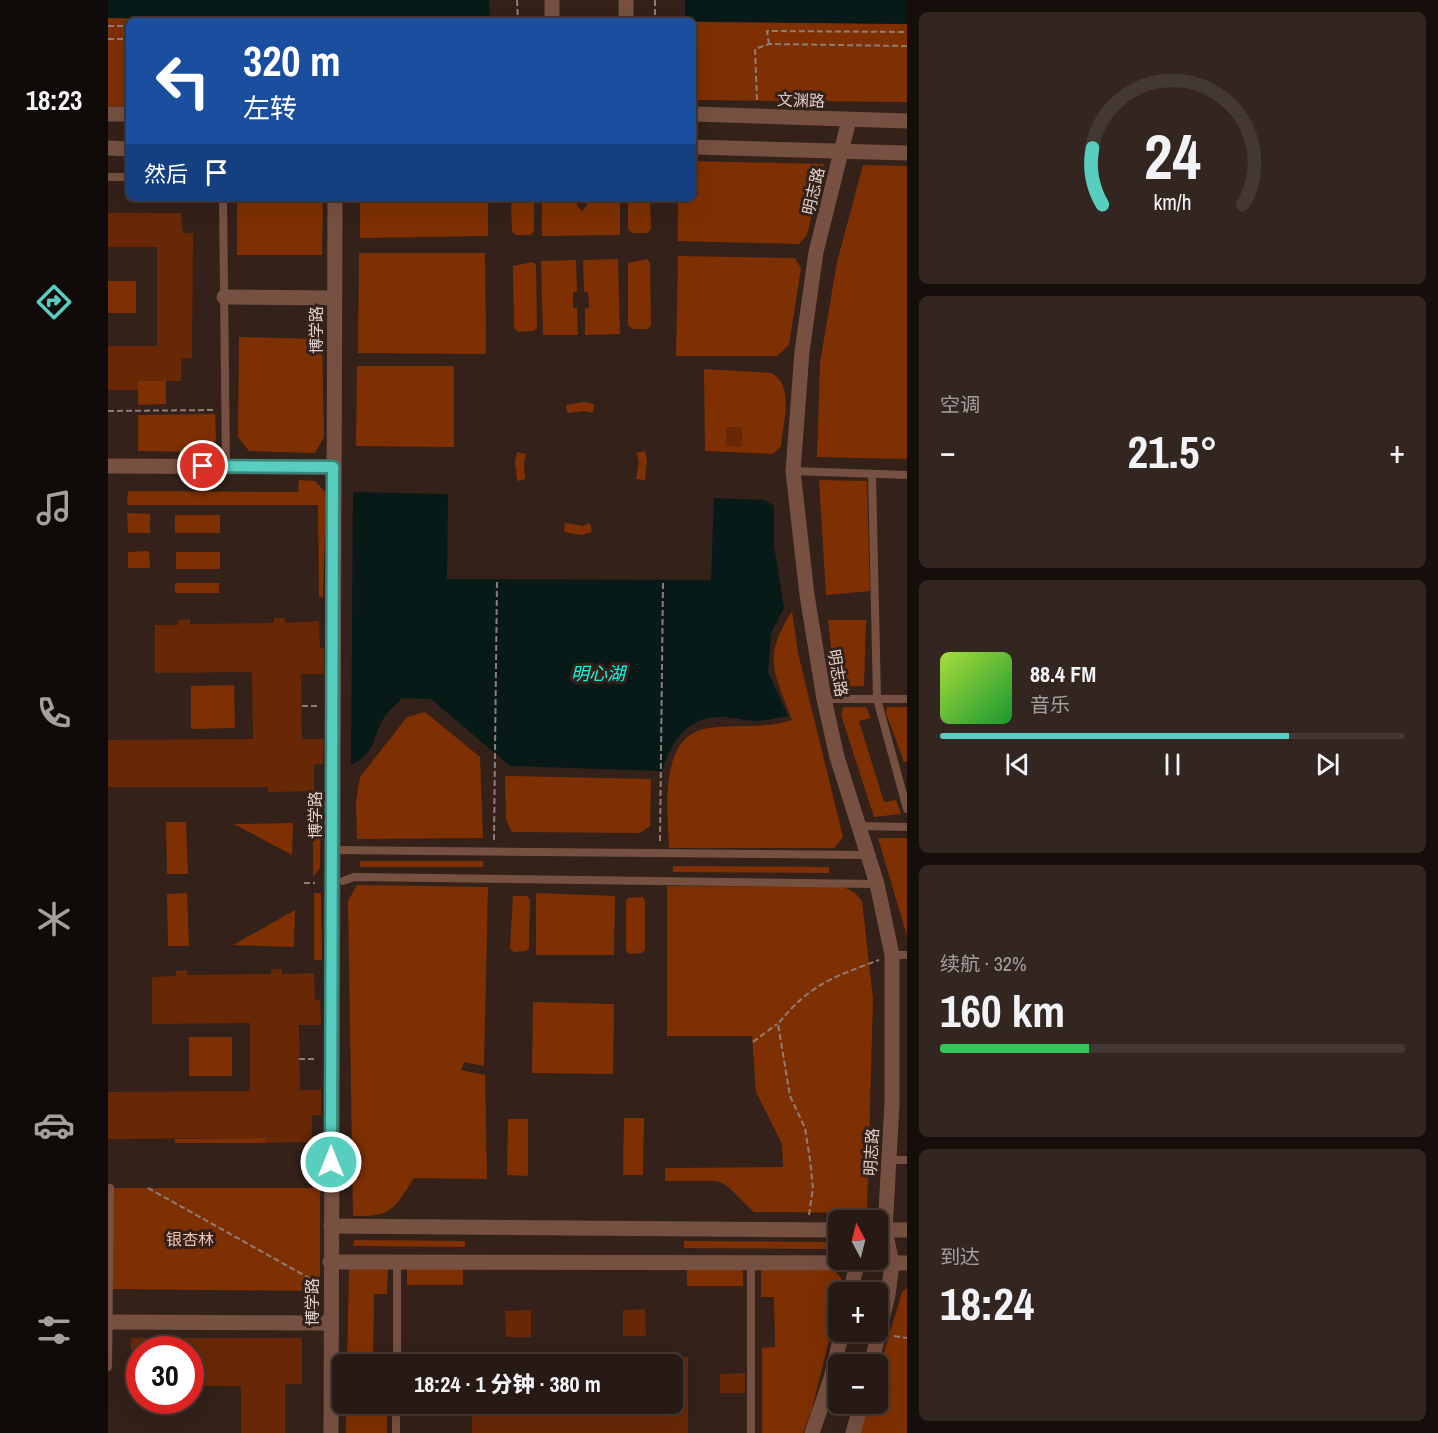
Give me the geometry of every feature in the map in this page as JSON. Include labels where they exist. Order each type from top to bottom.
[{"type":"street","points":[[552,0],[552,18]]},
{"type":"street","points":[[626,0],[626,18]]},
{"type":"street","points":[[108,114],[126,114]]},
{"type":"street","name":"文渊路","points":[[696,114],[907,121]]},
{"type":"street","name":"明志路","points":[[849,120],[814,263],[802,352],[794,471],[807,595],[824,699],[837,757],[857,826],[900,955],[892,1103],[883,1210]]},
{"type":"street","points":[[696,147],[841,153],[907,153]]},
{"type":"street","points":[[108,148],[126,149]]},
{"type":"street","name":"博学路","points":[[331,1433],[334,201]]},
{"type":"street","points":[[224,297],[334,298]]},
{"type":"street","points":[[108,466],[333,467]]},
{"type":"street","points":[[331,1226],[828,1230]]},
{"type":"street","points":[[888,1232],[907,1230]]},
{"type":"street","name":"明志路","points":[[874,1354],[888,1295],[900,1263],[888,1245]]},
{"type":"street","points":[[330,1262],[828,1262]]},
{"type":"street","points":[[108,1322],[330,1323]]},
{"type":"street","points":[[812,1433],[831,1378],[840,1342]]},
{"type":"street","points":[[853,1433],[858,1414]]},
{"type":"lane","points":[[108,177],[126,177]]},
{"type":"lane","points":[[223,201],[226,466]]},
{"type":"lane","points":[[794,471],[907,475]]},
{"type":"lane","points":[[872,474],[878,699],[907,809]]},
{"type":"lane","points":[[824,699],[907,699]]},
{"type":"lane","points":[[857,826],[907,826]]},
{"type":"lane","points":[[333,850],[868,855]]},
{"type":"lane","points":[[343,881],[354,877],[877,884]]},
{"type":"lane","points":[[888,1160],[907,1160]]},
{"type":"lane","points":[[108,1367],[110,1188]]},
{"type":"lane","points":[[397,1261],[397,1354]]},
{"type":"lane","points":[[751,1263],[751,1433]]},
{"type":"lane","points":[[396,1414],[396,1433]]},
{"type":"path","points":[[517,0],[518,18]]},
{"type":"path","points":[[655,0],[655,18]]},
{"type":"path","points":[[108,26],[126,26]]},
{"type":"path","points":[[769,44],[767,30],[907,32]]},
{"type":"path","points":[[108,39],[126,39]]},
{"type":"path","points":[[757,117],[755,49],[769,44],[907,46]]},
{"type":"path","points":[[108,411],[226,411]]},
{"type":"path","points":[[494,850],[497,579]]},
{"type":"path","points":[[660,853],[663,581]]},
{"type":"path","points":[[302,705],[333,706]]},
{"type":"path","points":[[303,883],[315,883]]},
{"type":"path","points":[[753,1042],[778,1024],[797,999],[833,977],[900,955]]},
{"type":"path","points":[[778,1024],[790,1096],[805,1128],[810,1160],[813,1188],[806,1230]]},
{"type":"path","points":[[299,1059],[331,1059]]},
{"type":"path","points":[[148,1188],[330,1290]]},
{"type":"green space","points":[[108,18],[126,18],[126,106],[108,106]]},
{"type":"green space","points":[[696,22],[907,24],[907,102],[696,100]]},
{"type":"green space","points":[[696,161],[824,164],[807,235],[799,244],[678,241],[678,201],[696,201]]},
{"type":"green space","points":[[863,165],[907,166],[907,459],[817,457],[820,363],[837,262]]},
{"type":"green space","points":[[237,201],[323,201],[322,255],[237,255]]},
{"type":"green space","points":[[360,201],[488,201],[488,236],[360,238]]},
{"type":"green space","points":[[511,201],[534,201],[534,231],[531,235],[516,235],[512,232]]},
{"type":"green space","points":[[542,201],[578,201],[577,206],[582,211],[587,205],[586,201],[620,201],[620,235],[542,236]]},
{"type":"green space","points":[[628,201],[650,201],[651,229],[647,233],[632,233],[628,229]]},
{"type":"green space","points":[[359,253],[485,253],[486,354],[358,353]]},
{"type":"green space","points":[[678,256],[795,258],[801,268],[789,345],[777,356],[676,356]]},
{"type":"green space","points":[[618,259],[620,334],[585,335],[585,308],[589,308],[588,292],[584,292],[583,260]]},
{"type":"green space","points":[[647,259],[650,263],[651,325],[648,329],[633,329],[628,325],[628,263]]},
{"type":"green space","points":[[576,260],[577,292],[573,292],[573,308],[577,308],[578,335],[543,335],[541,261]]},
{"type":"green space","points":[[533,262],[536,265],[537,328],[533,331],[518,332],[514,328],[513,266]]},
{"type":"green space","points":[[108,281],[136,281],[136,313],[108,313]]},
{"type":"green space","points":[[239,337],[322,339],[324,437],[315,453],[249,451],[238,437]]},
{"type":"green space","points":[[357,366],[454,366],[454,447],[356,446]]},
{"type":"green space","points":[[704,369],[771,373],[778,379],[783,386],[786,405],[781,446],[773,454],[705,451]]},
{"type":"green space","points":[[138,381],[166,381],[166,404],[138,405]]},
{"type":"green space","points":[[584,402],[594,404],[593,413],[585,411],[567,413],[566,405]]},
{"type":"green space","points":[[215,414],[216,440],[203,452],[138,451],[138,415]]},
{"type":"green space","points":[[645,451],[647,461],[645,480],[636,479],[639,461],[636,453]]},
{"type":"green space","points":[[517,452],[526,454],[525,479],[517,481],[515,462]]},
{"type":"green space","points":[[299,480],[315,481],[326,493],[323,597],[319,597],[318,505],[127,505],[128,491],[298,492]]},
{"type":"green space","points":[[819,480],[867,481],[870,591],[826,595]]},
{"type":"green space","points":[[127,513],[150,514],[150,533],[128,533]]},
{"type":"green space","points":[[175,515],[220,515],[220,533],[175,533]]},
{"type":"green space","points":[[565,523],[583,526],[590,523],[592,532],[582,535],[564,532]]},
{"type":"green space","points":[[149,551],[150,568],[128,568],[128,552]]},
{"type":"green space","points":[[176,552],[220,552],[220,569],[176,569]]},
{"type":"green space","points":[[175,583],[219,583],[219,593],[175,593]]},
{"type":"green space","points":[[792,611],[798,653],[843,837],[834,848],[669,848],[669,777],[673,760],[681,745],[692,734],[709,728],[782,723],[792,720],[776,677],[774,653],[783,627]]},
{"type":"green space","points":[[828,620],[866,620],[864,686],[835,687]]},
{"type":"green space","points":[[234,685],[235,728],[191,729],[191,686]]},
{"type":"green space","points":[[843,707],[866,707],[871,718],[859,721],[884,802],[896,800],[901,814],[874,817],[841,715]]},
{"type":"green space","points":[[887,707],[907,707],[907,762],[904,762],[886,713]]},
{"type":"green space","points":[[425,712],[480,757],[483,838],[357,839],[356,802],[360,777],[407,717]]},
{"type":"green space","points":[[505,776],[651,779],[650,826],[640,833],[512,832],[506,820]]},
{"type":"green space","points":[[313,799],[321,799],[320,868],[313,877]]},
{"type":"green space","points":[[166,822],[186,822],[188,874],[167,874]]},
{"type":"green space","points":[[293,823],[292,855],[234,824]]},
{"type":"green space","points":[[878,838],[907,838],[907,936]]},
{"type":"green space","points":[[360,861],[483,861],[483,867],[360,867]]},
{"type":"green space","points":[[673,866],[829,867],[829,873],[673,872]]},
{"type":"green space","points":[[357,885],[488,887],[484,1066],[464,1062],[461,1070],[485,1075],[487,1179],[414,1178],[391,1209],[384,1213],[366,1216],[353,1216],[348,901]]},
{"type":"green space","points":[[667,886],[844,887],[855,893],[862,901],[873,999],[867,1210],[828,1210],[828,1213],[754,1212],[726,1185],[717,1181],[665,1181],[665,1168],[783,1167],[782,1144],[756,1092],[752,1036],[667,1036]]},
{"type":"green space","points":[[187,893],[189,946],[168,946],[167,894]]},
{"type":"green space","points":[[314,893],[321,893],[322,960],[314,960]]},
{"type":"green space","points":[[536,893],[615,896],[614,955],[536,955]]},
{"type":"green space","points":[[513,896],[527,896],[530,900],[529,948],[526,951],[514,952],[510,948]]},
{"type":"green space","points":[[643,897],[645,901],[645,950],[642,953],[629,954],[626,950],[626,901],[628,898]]},
{"type":"green space","points":[[295,910],[294,947],[233,945]]},
{"type":"green space","points":[[533,1002],[614,1004],[613,1074],[532,1073]]},
{"type":"green space","points":[[189,1037],[232,1037],[232,1076],[189,1076]]},
{"type":"green space","points":[[624,1118],[644,1118],[643,1175],[623,1175]]},
{"type":"green space","points":[[508,1119],[528,1119],[528,1176],[507,1175]]},
{"type":"green space","points":[[265,1138],[265,1143],[175,1143],[175,1139]]},
{"type":"green space","name":"银杏林","points":[[110,1188],[320,1188],[320,1291],[113,1289]]},
{"type":"green space","points":[[354,1240],[465,1241],[465,1247],[353,1246]]},
{"type":"green space","points":[[684,1241],[828,1242],[828,1249],[684,1248]]},
{"type":"green space","points":[[407,1268],[463,1268],[463,1285],[407,1285]]},
{"type":"green space","points":[[828,1268],[828,1270],[834,1270],[841,1278],[841,1282],[828,1282],[829,1342],[812,1409],[803,1433],[762,1433],[762,1348],[775,1347],[774,1297],[761,1297],[761,1269]]},
{"type":"green space","points":[[349,1269],[388,1269],[387,1294],[374,1294],[373,1354],[347,1354]]},
{"type":"green space","points":[[687,1269],[743,1269],[743,1286],[687,1286]]},
{"type":"green space","points":[[907,1288],[907,1433],[859,1433],[865,1414],[888,1414],[888,1354],[883,1354],[902,1292]]},
{"type":"green space","points":[[346,1414],[387,1414],[387,1433],[346,1433]]},
{"type":"water","points":[[108,0],[489,0],[490,18],[126,18],[108,18]]},
{"type":"water","points":[[685,0],[907,0],[907,24],[696,21],[696,18],[685,18]]},
{"type":"water","name":"明心湖","points":[[353,492],[448,494],[447,579],[711,580],[714,498],[765,500],[774,506],[774,546],[784,608],[771,633],[768,672],[788,716],[755,721],[718,717],[697,722],[681,734],[675,742],[662,771],[510,766],[431,699],[402,698],[385,716],[370,750],[351,765]]},
{"type":"building","points":[[108,213],[181,213],[183,233],[193,233],[192,358],[181,359],[181,381],[138,381],[138,390],[108,390],[108,346],[157,346],[157,247],[108,247]]},
{"type":"building","points":[[726,427],[742,427],[742,447],[726,446]]},
{"type":"building","points":[[274,618],[285,618],[285,623],[319,621],[320,648],[324,648],[324,674],[301,674],[302,739],[324,739],[323,764],[314,764],[314,791],[268,792],[268,787],[108,787],[108,740],[253,739],[252,672],[155,673],[155,625],[178,625],[178,620],[190,619],[190,624],[274,623]]},
{"type":"building","points":[[271,969],[282,969],[282,974],[314,973],[315,1000],[320,1000],[321,1025],[299,1025],[300,1090],[321,1090],[321,1115],[312,1115],[312,1142],[265,1143],[265,1138],[108,1139],[108,1092],[250,1091],[250,1023],[152,1024],[152,977],[176,976],[176,971],[187,970],[187,975],[271,974]]},
{"type":"building","points":[[645,1309],[646,1336],[623,1336],[623,1310]]},
{"type":"building","points":[[531,1310],[531,1337],[506,1337],[505,1311]]},
{"type":"building","points":[[204,1338],[302,1338],[302,1384],[285,1384],[285,1433],[241,1433],[241,1386],[204,1386]]},
{"type":"building","points":[[683,1357],[688,1357],[688,1433],[472,1433],[472,1414],[683,1414]]},
{"type":"building","points":[[745,1373],[745,1393],[720,1393],[720,1374]]},
{"type":"route","points":[[203,466],[333,467],[331,1162]]}]
